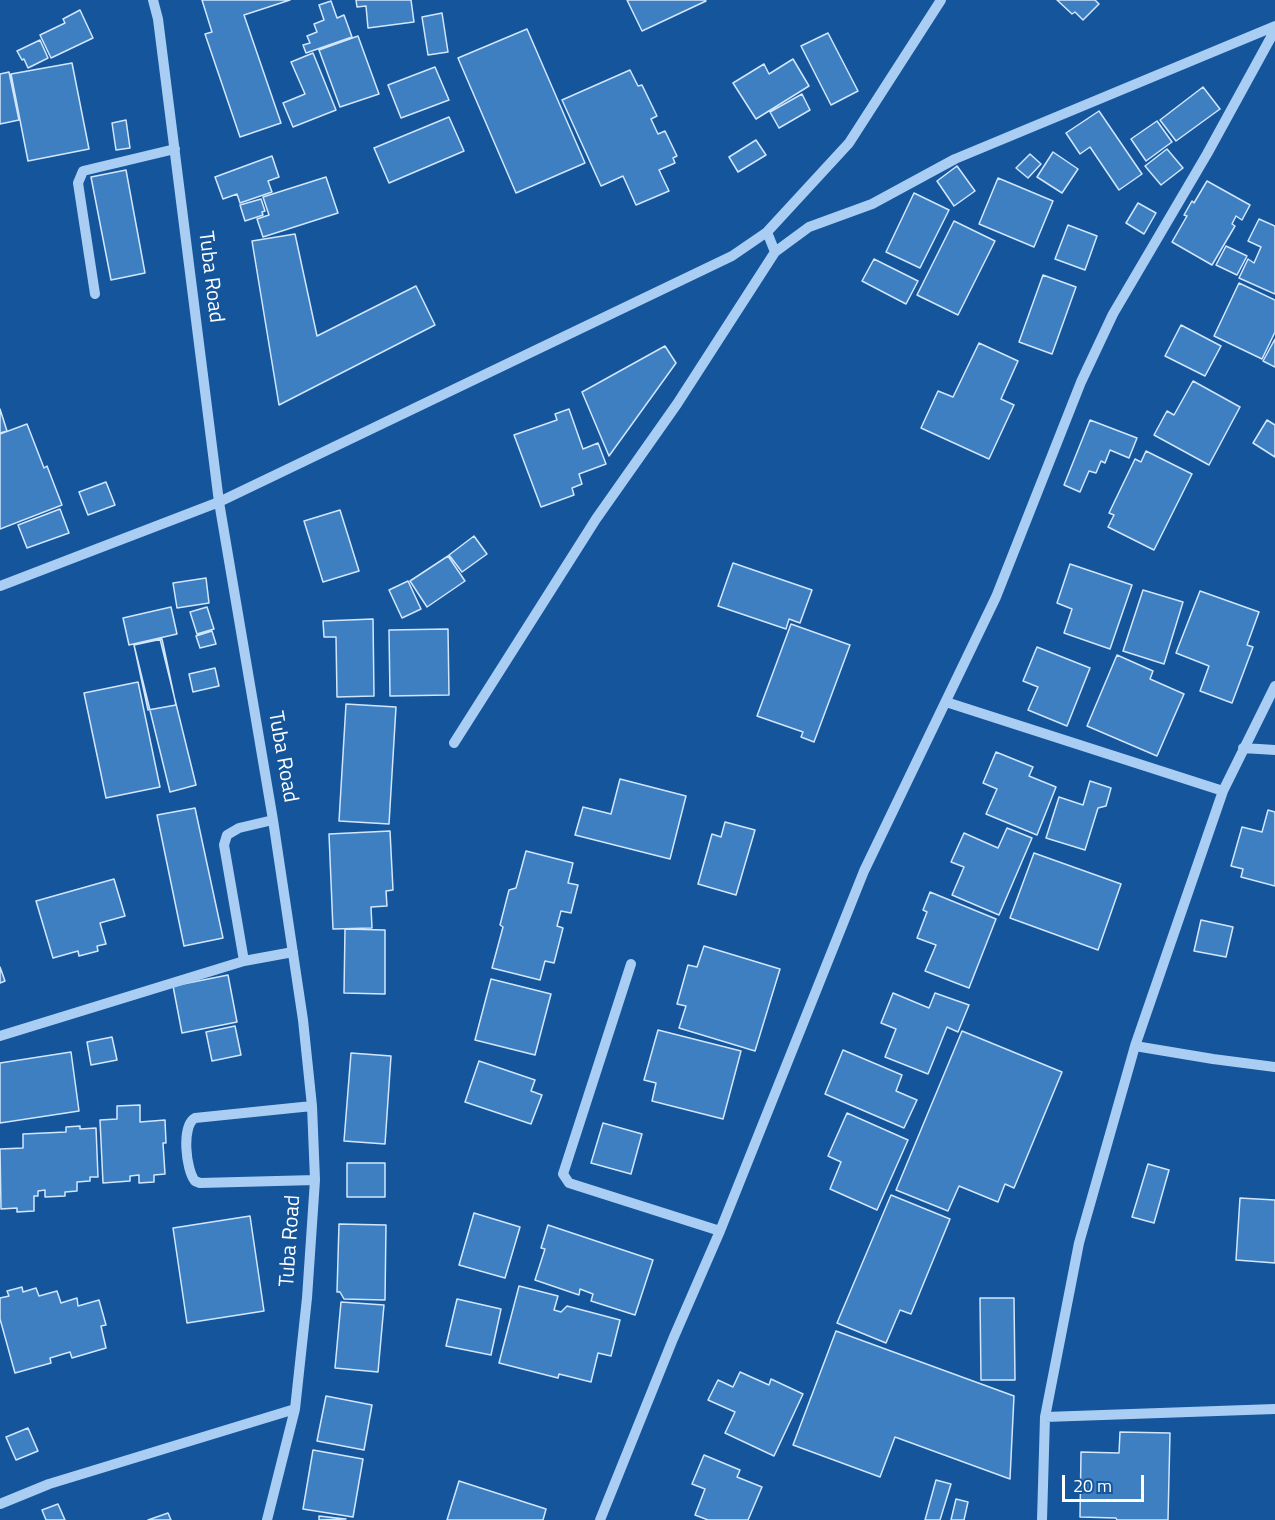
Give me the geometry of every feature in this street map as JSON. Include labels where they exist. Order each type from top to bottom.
[{"type":"street","name":"Tuba Road","points":[[153,0],[158,20],[175,149],[219,502],[273,820],[293,952],[312,1106],[315,1180],[307,1298],[295,1409],[267,1520]]},
{"type":"street","points":[[0,586],[219,502],[732,256],[767,232],[849,143],[941,0]]},
{"type":"street","points":[[454,743],[596,519],[677,404],[775,252],[809,227],[872,204],[955,159],[1275,28]]},
{"type":"street","points":[[600,1520],[673,1339],[720,1231],[864,871],[996,597],[1081,382],[1113,314],[1207,154],[1275,28]]},
{"type":"street","points":[[94,294],[78,183],[83,171],[175,149]]},
{"type":"street","points":[[767,232],[775,252]]},
{"type":"street","points":[[1042,1520],[1045,1417],[1079,1243],[1135,1046],[1223,791],[1275,687]]},
{"type":"street","points":[[946,702],[1223,791]]},
{"type":"street","points":[[1244,748],[1275,750]]},
{"type":"street","points":[[244,961],[224,845],[227,835],[239,828],[273,820]]},
{"type":"street","points":[[0,1036],[244,961],[293,952]]},
{"type":"street","points":[[631,964],[563,1174],[569,1183],[720,1231]]},
{"type":"street","points":[[1135,1046],[1275,1067]]},
{"type":"street","points":[[312,1106],[195,1119],[189,1124],[186,1133],[189,1168],[195,1181],[200,1183],[315,1180]]},
{"type":"street","points":[[0,1504],[49,1484],[295,1409]]},
{"type":"street","points":[[1045,1417],[1275,1409]]},
{"type":"building","points":[[202,0],[290,0],[244,15],[281,123],[240,137],[205,34],[212,32]]},
{"type":"building","points":[[356,0],[411,0],[414,22],[368,28],[366,6],[357,7]]},
{"type":"building","points":[[627,0],[705,0],[706,1],[642,31]]},
{"type":"building","points":[[1057,0],[1095,0],[1099,4],[1083,20],[1075,12],[1072,14]]},
{"type":"building","points":[[331,1],[337,18],[344,15],[352,37],[306,53],[303,45],[310,43],[307,36],[317,32],[314,24],[324,20],[319,5]]},
{"type":"building","points":[[80,10],[93,38],[51,58],[40,35],[65,23],[63,19]]},
{"type":"building","points":[[442,13],[448,52],[428,55],[422,17]]},
{"type":"building","points":[[527,29],[585,163],[516,193],[458,58]]},
{"type":"building","points":[[828,33],[858,91],[831,105],[801,46]]},
{"type":"building","points":[[358,36],[379,94],[340,107],[319,50]]},
{"type":"building","points":[[40,40],[48,58],[28,68],[17,51]]},
{"type":"building","points":[[313,53],[336,110],[293,127],[283,103],[305,94],[291,62]]},
{"type":"building","points":[[793,59],[809,86],[756,119],[733,83],[764,64],[769,74]]},
{"type":"building","points":[[72,63],[89,149],[28,161],[11,74]]},
{"type":"building","points":[[435,67],[449,100],[401,118],[388,85]]},
{"type":"building","points":[[630,70],[638,86],[642,85],[657,116],[651,119],[658,134],[665,131],[677,156],[673,158],[675,163],[659,170],[669,191],[636,205],[623,176],[601,186],[562,100]]},
{"type":"building","points":[[9,72],[19,120],[0,124],[0,74]]},
{"type":"building","points":[[1203,87],[1220,109],[1176,141],[1160,120]]},
{"type":"building","points":[[802,94],[810,110],[779,128],[770,112]]},
{"type":"building","points":[[1099,111],[1142,174],[1119,190],[1090,147],[1080,154],[1066,133]]},
{"type":"building","points":[[449,117],[464,151],[389,183],[374,148]]},
{"type":"building","points":[[126,120],[130,148],[116,150],[112,123]]},
{"type":"building","points":[[1157,121],[1172,142],[1146,161],[1131,139]]},
{"type":"building","points":[[756,140],[766,155],[738,172],[729,157]]},
{"type":"building","points":[[1167,149],[1183,168],[1161,185],[1145,166]]},
{"type":"building","points":[[1053,152],[1078,169],[1062,193],[1037,177]]},
{"type":"building","points":[[1030,154],[1041,164],[1028,178],[1016,168]]},
{"type":"building","points":[[272,156],[279,177],[268,181],[272,192],[240,203],[237,194],[223,199],[215,177]]},
{"type":"building","points":[[957,166],[975,191],[954,206],[937,181]]},
{"type":"building","points":[[126,170],[145,273],[111,280],[91,177]]},
{"type":"building","points":[[326,177],[338,213],[263,237],[257,219],[269,215],[263,197]]},
{"type":"building","points":[[998,178],[1053,201],[1034,247],[979,224]]},
{"type":"building","points":[[1207,181],[1250,205],[1242,220],[1236,216],[1232,224],[1235,226],[1212,265],[1172,242],[1187,216],[1184,215],[1192,201],[1194,203]]},
{"type":"building","points":[[914,193],[949,210],[920,268],[886,252]]},
{"type":"building","points":[[261,199],[265,211],[262,212],[263,215],[245,221],[240,205]]},
{"type":"building","points":[[1138,203],[1156,213],[1144,234],[1126,223]]},
{"type":"building","points":[[1259,219],[1275,226],[1275,294],[1239,278],[1248,259],[1254,263],[1261,247],[1248,241]]},
{"type":"building","points":[[954,221],[995,241],[958,315],[917,295]]},
{"type":"building","points":[[1068,225],[1097,236],[1085,270],[1055,259]]},
{"type":"building","points":[[295,234],[317,336],[416,286],[435,325],[279,405],[252,241]]},
{"type":"building","points":[[1226,246],[1247,256],[1237,275],[1216,265]]},
{"type":"building","points":[[874,259],[918,281],[906,304],[862,281]]},
{"type":"building","points":[[1043,275],[1076,287],[1052,354],[1019,342]]},
{"type":"building","points":[[1239,283],[1275,300],[1275,332],[1262,359],[1214,336]]},
{"type":"building","points":[[1181,325],[1221,346],[1205,376],[1165,356]]},
{"type":"building","points":[[1275,339],[1275,367],[1263,361]]},
{"type":"building","points":[[979,343],[1018,361],[1001,399],[1014,405],[989,459],[921,428],[938,391],[953,397]]},
{"type":"building","points":[[665,346],[676,363],[609,456],[582,392]]},
{"type":"building","points":[[1193,381],[1240,407],[1209,465],[1154,435],[1167,411],[1174,415]]},
{"type":"building","points":[[0,409],[7,431],[0,433]]},
{"type":"building","points":[[569,409],[583,449],[598,443],[606,464],[579,474],[582,484],[572,488],[574,495],[541,507],[514,435],[557,420],[555,414]]},
{"type":"building","points":[[1090,420],[1137,438],[1129,458],[1110,450],[1105,463],[1101,461],[1096,473],[1089,471],[1080,492],[1064,485]]},
{"type":"building","points":[[1267,420],[1275,425],[1275,457],[1253,443]]},
{"type":"building","points":[[27,424],[44,468],[47,466],[62,505],[0,529],[0,434]]},
{"type":"building","points":[[1146,451],[1192,474],[1154,550],[1108,527],[1114,515],[1109,513],[1135,459],[1141,462]]},
{"type":"building","points":[[106,482],[115,505],[88,515],[79,492]]},
{"type":"building","points":[[60,509],[69,533],[27,548],[18,525]]},
{"type":"building","points":[[340,510],[359,571],[323,582],[304,521]]},
{"type":"building","points":[[474,536],[487,554],[462,572],[449,555]]},
{"type":"building","points":[[448,556],[465,581],[427,607],[410,581]]},
{"type":"building","points":[[733,563],[812,590],[800,623],[789,619],[786,629],[718,606]]},
{"type":"building","points":[[1070,564],[1132,585],[1110,649],[1064,633],[1072,609],[1057,603]]},
{"type":"building","points":[[206,578],[209,603],[177,608],[173,583]]},
{"type":"building","points":[[408,581],[421,609],[402,618],[389,590]]},
{"type":"building","points":[[1143,590],[1183,602],[1164,664],[1123,651]]},
{"type":"building","points":[[1200,591],[1259,612],[1247,645],[1253,647],[1232,703],[1200,691],[1209,666],[1176,653]]},
{"type":"building","points":[[171,607],[177,634],[129,645],[123,618]]},
{"type":"building","points":[[207,607],[214,629],[197,634],[190,612]]},
{"type":"building","points":[[373,619],[374,696],[337,697],[336,637],[324,637],[323,621]]},
{"type":"building","points":[[791,624],[850,645],[814,742],[801,737],[803,732],[757,716]]},
{"type":"building","points":[[448,629],[449,695],[390,696],[389,630]]},
{"type":"building","points":[[212,631],[216,644],[200,648],[196,636]]},
{"type":"building","points":[[160,639],[196,785],[170,792],[134,645]]},
{"type":"building","points":[[162,639],[176,705],[148,710],[134,645]]},
{"type":"building","points":[[1037,647],[1090,668],[1067,726],[1028,710],[1038,687],[1023,681]]},
{"type":"building","points":[[1117,655],[1153,671],[1150,679],[1184,694],[1157,756],[1087,726]]},
{"type":"building","points":[[215,668],[219,686],[193,692],[189,674]]},
{"type":"building","points":[[138,682],[160,787],[106,798],[84,693]]},
{"type":"building","points":[[346,704],[396,707],[389,824],[339,821]]},
{"type":"building","points":[[996,752],[1033,767],[1029,776],[1056,787],[1037,835],[986,814],[997,789],[983,783]]},
{"type":"building","points":[[620,779],[686,796],[670,859],[575,835],[583,807],[611,814]]},
{"type":"building","points":[[1090,781],[1111,788],[1106,806],[1098,808],[1085,850],[1046,838],[1059,797],[1083,805]]},
{"type":"building","points":[[195,808],[223,938],[184,946],[157,815]]},
{"type":"building","points":[[1268,810],[1275,812],[1275,886],[1241,877],[1243,869],[1231,866],[1242,827],[1262,832]]},
{"type":"building","points":[[725,822],[755,830],[736,895],[698,884],[712,834],[721,837]]},
{"type":"building","points":[[1007,828],[1032,838],[999,915],[952,895],[964,867],[951,862],[964,833],[998,848]]},
{"type":"building","points":[[390,831],[393,890],[386,891],[387,906],[371,907],[372,928],[333,929],[329,834]]},
{"type":"building","points":[[526,851],[573,863],[568,883],[578,885],[571,913],[561,911],[557,926],[563,928],[554,963],[545,961],[540,980],[492,968],[503,927],[500,925],[509,890],[516,888]]},
{"type":"building","points":[[1034,853],[1121,884],[1098,950],[1010,918]]},
{"type":"building","points":[[114,879],[125,916],[100,923],[106,944],[97,946],[98,951],[79,956],[78,951],[53,958],[36,901]]},
{"type":"building","points":[[930,892],[996,919],[969,988],[925,971],[936,945],[917,938],[927,912],[923,910]]},
{"type":"building","points":[[1201,920],[1233,927],[1226,957],[1194,951]]},
{"type":"building","points":[[345,929],[385,930],[385,994],[344,993]]},
{"type":"building","points":[[704,946],[780,969],[755,1051],[679,1028],[686,1006],[677,1004],[688,965],[697,967]]},
{"type":"building","points":[[0,967],[5,981],[0,983]]},
{"type":"building","points":[[228,975],[237,1022],[182,1033],[173,986]]},
{"type":"building","points":[[491,979],[551,994],[535,1055],[475,1040]]},
{"type":"building","points":[[893,993],[929,1008],[935,993],[969,1005],[958,1032],[947,1027],[928,1074],[885,1057],[896,1029],[881,1023]]},
{"type":"building","points":[[235,1026],[241,1055],[212,1061],[206,1032]]},
{"type":"building","points":[[658,1030],[741,1051],[723,1119],[652,1101],[656,1083],[644,1080]]},
{"type":"building","points":[[962,1031],[1062,1072],[1014,1188],[1005,1184],[998,1202],[959,1186],[948,1211],[896,1190]]},
{"type":"building","points":[[112,1037],[117,1060],[91,1065],[87,1042]]},
{"type":"building","points":[[843,1050],[902,1075],[896,1091],[917,1100],[904,1128],[825,1094]]},
{"type":"building","points":[[71,1052],[79,1111],[0,1123],[0,1063]]},
{"type":"building","points":[[351,1053],[391,1056],[385,1144],[344,1141]]},
{"type":"building","points":[[479,1061],[535,1080],[531,1091],[542,1095],[531,1124],[465,1102]]},
{"type":"building","points":[[140,1105],[140,1122],[165,1120],[166,1143],[163,1143],[165,1174],[154,1175],[154,1182],[139,1183],[139,1175],[130,1176],[130,1181],[103,1183],[100,1120],[117,1119],[117,1106]]},
{"type":"building","points":[[847,1113],[908,1140],[877,1210],[830,1189],[841,1162],[828,1156]]},
{"type":"building","points":[[603,1123],[642,1134],[631,1174],[591,1163]]},
{"type":"building","points":[[80,1126],[80,1129],[96,1128],[98,1177],[90,1177],[90,1181],[77,1182],[77,1191],[65,1192],[65,1196],[45,1197],[45,1190],[38,1191],[38,1196],[34,1196],[34,1211],[17,1212],[17,1208],[1,1209],[0,1149],[23,1148],[23,1134],[66,1132],[66,1127]]},
{"type":"building","points":[[347,1163],[385,1163],[385,1197],[347,1197]]},
{"type":"building","points":[[1148,1164],[1169,1170],[1154,1223],[1132,1217]]},
{"type":"building","points":[[891,1195],[950,1219],[911,1314],[900,1310],[886,1343],[837,1323]]},
{"type":"building","points":[[1240,1198],[1275,1200],[1275,1263],[1236,1260]]},
{"type":"building","points":[[474,1213],[520,1227],[505,1278],[459,1265]]},
{"type":"building","points":[[250,1216],[264,1311],[187,1323],[173,1228]]},
{"type":"building","points":[[339,1224],[386,1225],[385,1300],[344,1299],[340,1292],[337,1292]]},
{"type":"building","points":[[548,1225],[653,1260],[635,1315],[591,1301],[593,1294],[580,1289],[579,1295],[535,1280],[545,1249],[541,1248]]},
{"type":"building","points":[[519,1286],[558,1296],[554,1310],[561,1312],[567,1306],[620,1320],[611,1356],[598,1353],[591,1382],[559,1374],[558,1378],[499,1363]]},
{"type":"building","points":[[22,1287],[23,1292],[36,1288],[39,1296],[57,1291],[61,1303],[77,1298],[78,1306],[99,1300],[106,1325],[101,1326],[106,1348],[72,1358],[70,1352],[50,1358],[51,1363],[15,1373],[0,1319],[0,1298],[9,1296],[7,1291]]},
{"type":"building","points":[[980,1298],[1014,1298],[1015,1380],[981,1380]]},
{"type":"building","points":[[457,1299],[501,1309],[491,1355],[446,1346]]},
{"type":"building","points":[[341,1302],[384,1305],[378,1372],[335,1368]]},
{"type":"building","points":[[836,1331],[1014,1396],[1010,1479],[895,1437],[880,1477],[793,1445]]},
{"type":"building","points":[[740,1372],[769,1385],[771,1379],[803,1394],[774,1456],[725,1433],[735,1412],[708,1400],[718,1380],[733,1387]]},
{"type":"building","points":[[326,1396],[372,1405],[364,1450],[317,1441]]},
{"type":"building","points":[[28,1428],[38,1451],[16,1460],[6,1437]]},
{"type":"building","points":[[1120,1432],[1170,1433],[1168,1520],[1080,1517],[1081,1452],[1119,1453]]},
{"type":"building","points":[[313,1450],[363,1459],[353,1517],[303,1509]]},
{"type":"building","points":[[704,1455],[740,1470],[737,1477],[762,1487],[748,1520],[708,1520],[695,1515],[705,1489],[692,1484]]},
{"type":"building","points":[[936,1480],[951,1484],[940,1520],[925,1520]]},
{"type":"building","points":[[459,1481],[546,1509],[543,1520],[447,1520]]},
{"type":"building","points":[[956,1499],[968,1502],[964,1520],[951,1520]]},
{"type":"building","points":[[58,1504],[65,1520],[46,1520],[42,1510]]},
{"type":"building","points":[[168,1513],[171,1520],[148,1520]]},
{"type":"building","points":[[319,1516],[346,1519],[319,1520]]}]
